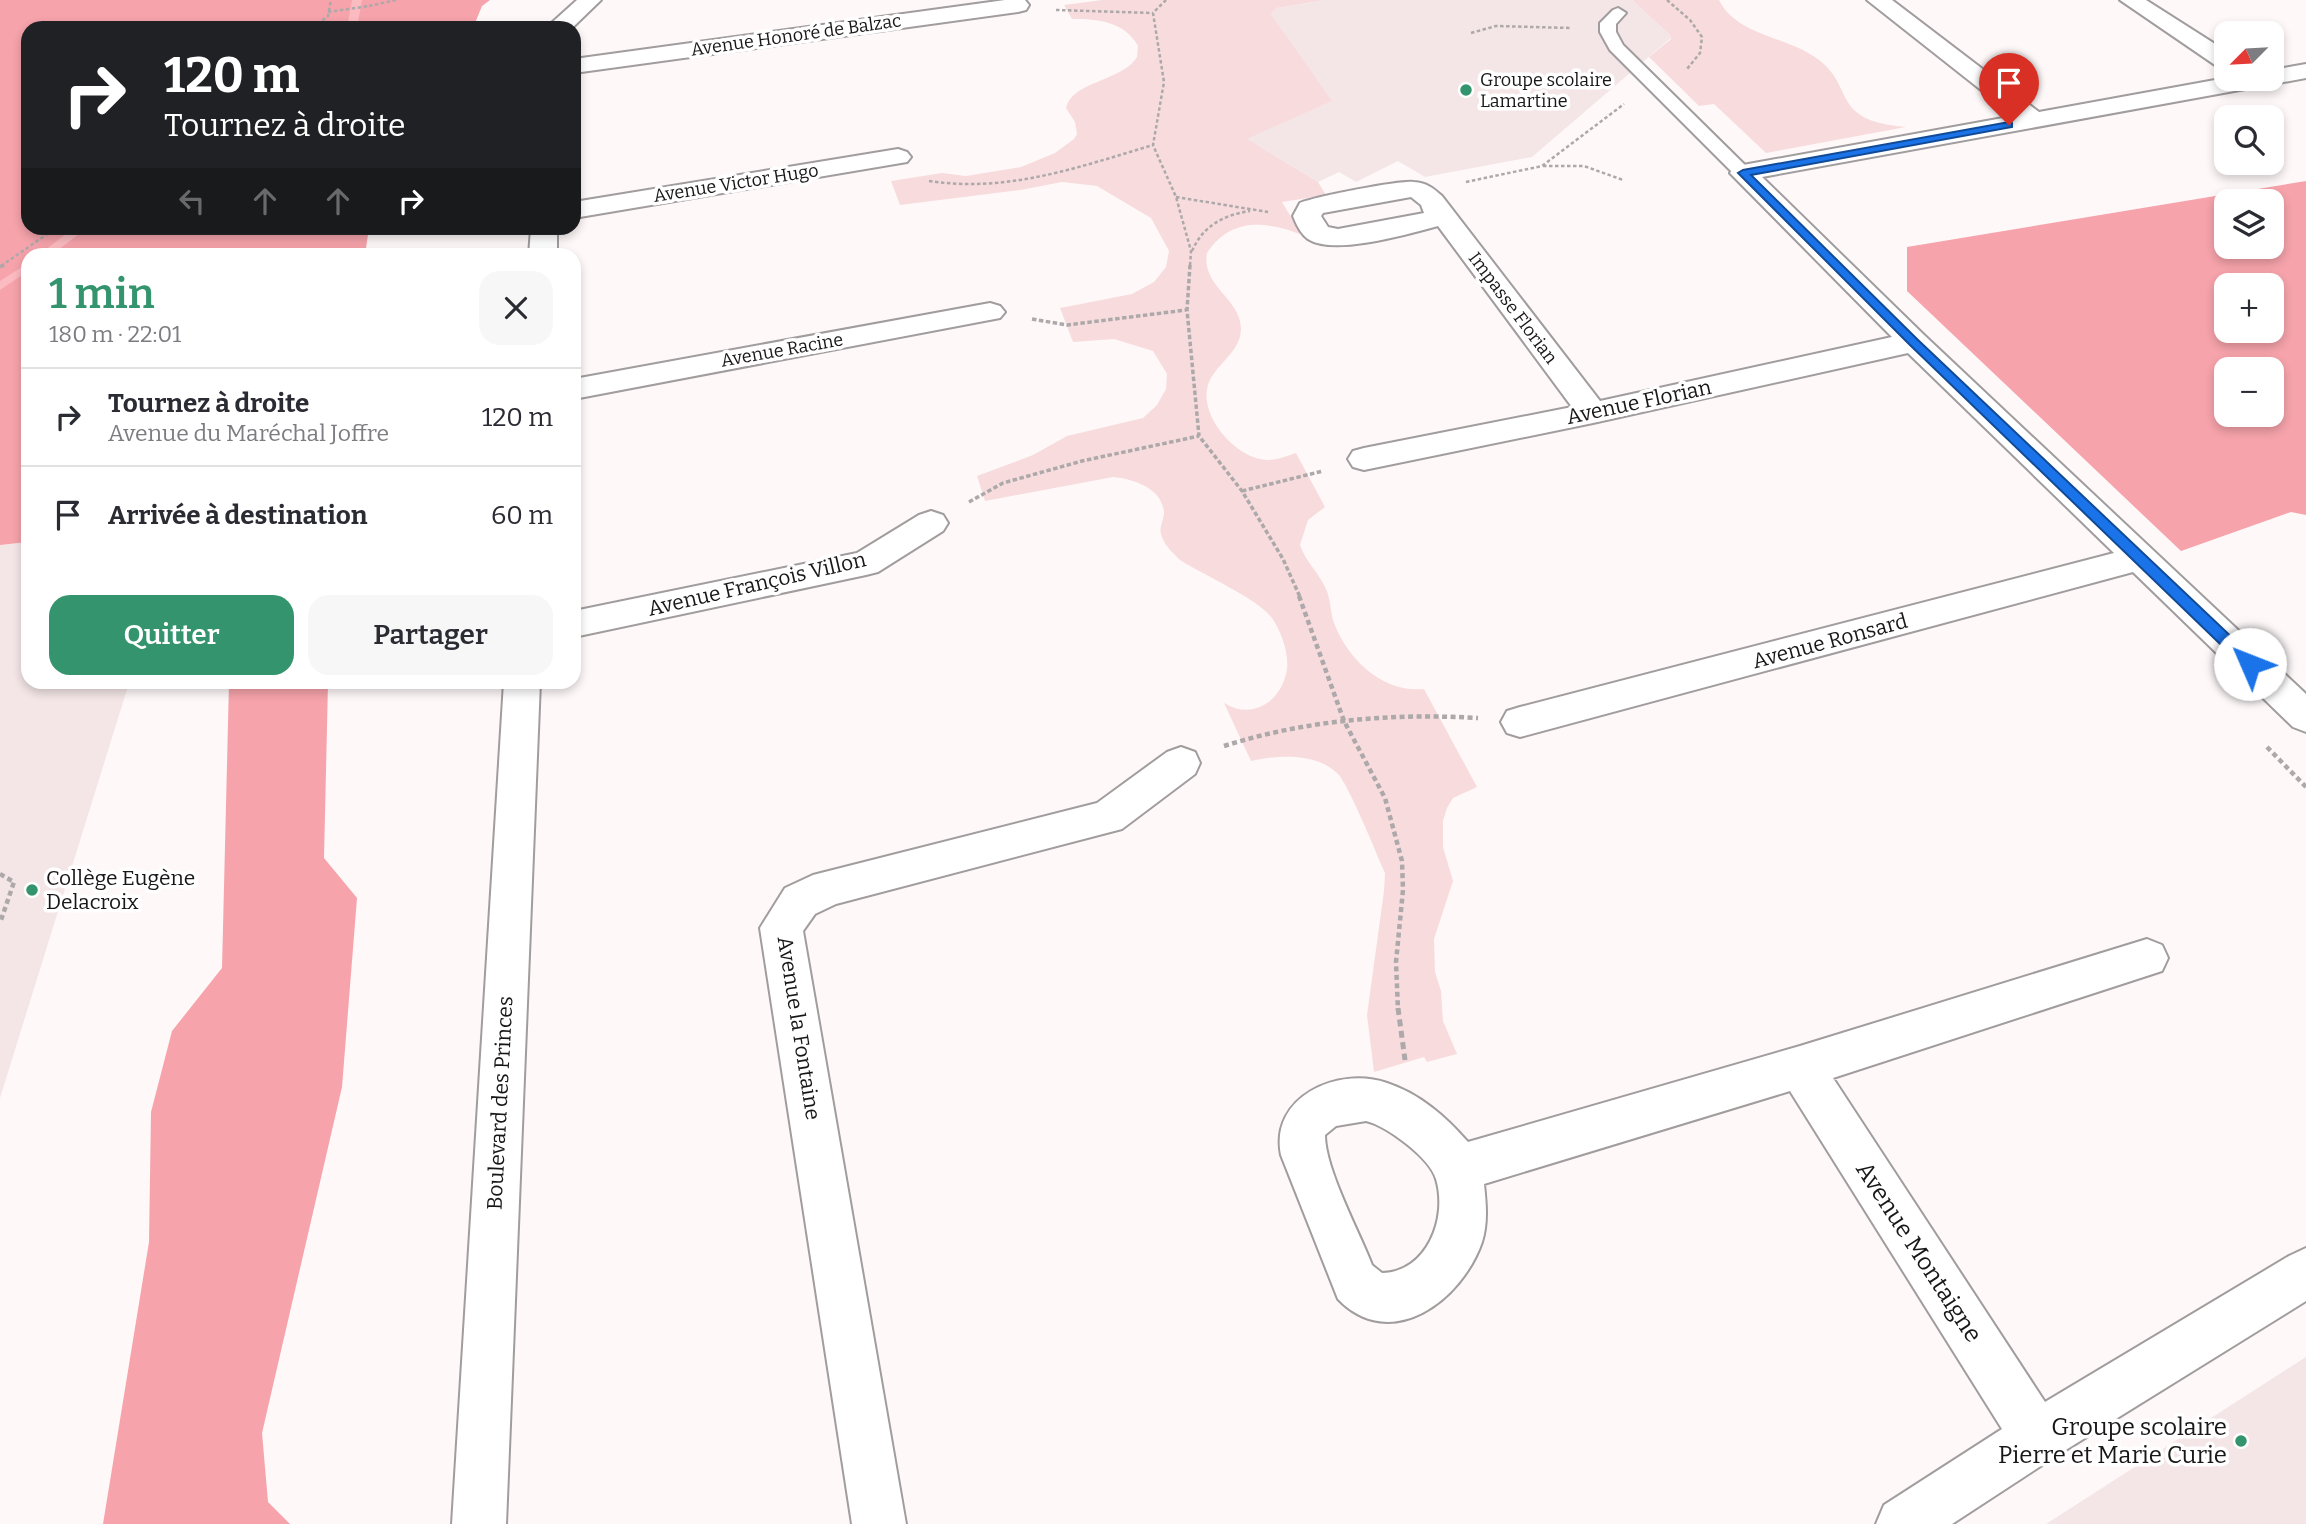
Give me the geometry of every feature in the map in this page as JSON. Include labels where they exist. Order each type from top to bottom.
[{"type":"street","points":[[566,21],[590,0]]},
{"type":"street","points":[[1878,0],[2034,120]]},
{"type":"street","points":[[2131,0],[2214,54]]},
{"type":"street","name":"Avenue Honoré de Balzac","points":[[581,65],[1018,5]]},
{"type":"street","points":[[2284,75],[2306,71]]},
{"type":"street","points":[[1743,173],[2214,87]]},
{"type":"street","name":"Avenue Victor Hugo","points":[[581,209],[898,157]]},
{"type":"street","points":[[1743,173],[1914,342],[2306,717]]},
{"type":"street","points":[[1307,216],[1316,231],[1328,237],[1337,237],[1434,219],[1438,213],[1427,197]]},
{"type":"street","name":"Impasse Florian","points":[[1427,197],[1593,413]]},
{"type":"street","name":"Avenue Racine","points":[[581,388],[990,312]]},
{"type":"street","name":"Avenue Florian","points":[[1364,459],[1593,413],[1914,342]]},
{"type":"street","name":"Avenue François Villon","points":[[581,623],[866,563],[931,523]]},
{"type":"street","name":"Avenue Ronsard","points":[[1520,722],[2139,558]]},
{"type":"street","name":"Boulevard des Princes","points":[[480,1524],[522,689]]},
{"type":"street","name":"Avenue la Fontaine","points":[[879,1524],[781,929],[800,901],[828,888],[1108,817],[1181,763]]},
{"type":"street","points":[[1459,1168],[1800,1067],[2147,958]]},
{"type":"street","name":"Avenue Montaigne","points":[[1800,1067],[2037,1437]]},
{"type":"street","points":[[1376,1100],[1400,1109],[1432,1135],[1459,1168],[1463,1214],[1458,1241],[1447,1263],[1422,1284],[1398,1296],[1381,1298],[1367,1293],[1354,1282],[1305,1160],[1301,1138],[1306,1124],[1318,1111],[1334,1103],[1376,1100]]},
{"type":"street","points":[[1903,1524],[2037,1437],[2306,1273]]},
{"type":"lane","points":[[1618,13],[1608,23],[1608,32],[1616,47],[1743,173]]},
{"type":"path","points":[[322,21],[328,16],[331,0]]},
{"type":"path","points":[[328,12],[396,0]]},
{"type":"path","points":[[1018,5],[1068,11],[1153,13],[1166,0]]},
{"type":"path","points":[[1542,166],[1643,90],[1676,83],[1700,53],[1702,37],[1690,20],[1667,0]]},
{"type":"path","points":[[1153,13],[1164,82],[1153,145],[1176,197],[1191,251]]},
{"type":"path","points":[[1471,33],[1505,26],[1580,29]]},
{"type":"path","points":[[898,157],[928,180],[946,185],[982,186],[1046,175],[1153,145]]},
{"type":"path","points":[[1427,197],[1542,166],[1581,164],[1601,169],[1623,180]]},
{"type":"path","points":[[1176,197],[1255,211],[1307,216]]},
{"type":"path","points":[[1255,211],[1230,215],[1208,226],[1196,237],[1191,251],[1186,310],[1199,436],[1242,491],[1289,571],[1345,721],[1385,798],[1402,861],[1403,890],[1396,962],[1398,1012],[1406,1055],[1400,1109]]},
{"type":"path","points":[[27,248],[46,235]]},
{"type":"path","points":[[0,267],[21,252]]},
{"type":"path","points":[[990,312],[1067,325],[1186,310]]},
{"type":"path","points":[[931,523],[1003,483],[1082,461],[1199,436]]},
{"type":"path","points":[[1242,491],[1301,478],[1364,459]]},
{"type":"path","points":[[1181,763],[1249,737],[1345,721],[1434,714],[1520,722]]},
{"type":"path","points":[[0,874],[14,882],[0,923]]},
{"type":"shaded area","points":[[0,0],[490,0],[482,6],[476,21],[21,21],[21,235],[368,235],[366,248],[21,248],[21,543],[0,545]]},
{"type":"shaded area","points":[[1102,0],[1325,0],[1277,8],[1271,14],[1332,101],[1247,139],[1318,182],[1326,195],[1282,202],[1302,235],[1276,227],[1250,225],[1227,233],[1207,253],[1210,274],[1234,308],[1241,328],[1237,344],[1209,382],[1208,406],[1212,418],[1228,440],[1249,455],[1269,460],[1296,453],[1325,507],[1308,520],[1300,545],[1327,591],[1340,637],[1358,661],[1381,680],[1409,689],[1424,689],[1477,787],[1453,798],[1443,821],[1443,847],[1453,881],[1434,939],[1435,972],[1441,991],[1443,1021],[1457,1054],[1427,1062],[1424,1057],[1374,1072],[1367,1015],[1385,873],[1354,802],[1338,774],[1319,762],[1297,757],[1251,761],[1224,703],[1245,710],[1255,709],[1273,699],[1279,690],[1287,669],[1287,656],[1272,618],[1255,603],[1174,554],[1161,534],[1164,512],[1162,504],[1145,486],[1113,477],[985,501],[977,476],[1033,455],[1067,436],[1143,418],[1157,405],[1166,389],[1167,374],[1153,351],[1114,339],[1073,342],[1060,308],[1132,294],[1154,282],[1166,267],[1169,251],[1151,218],[1097,186],[1062,182],[1021,190],[900,205],[891,181],[942,173],[966,176],[1021,167],[1055,153],[1074,139],[1077,134],[1075,122],[1066,108],[1070,99],[1087,86],[1121,71],[1137,57],[1138,46],[1118,26],[1101,21],[1072,19],[1064,5]]},
{"type":"shaded area","name":"Groupe scolaire Lamartine","points":[[1325,0],[1632,0],[1672,37],[1532,157],[1425,177],[1398,161],[1356,182],[1339,172],[1318,182],[1246,139],[1331,101],[1271,14],[1277,8]]},
{"type":"shaded area","points":[[1632,0],[1719,0],[1736,20],[1810,54],[1825,65],[1835,77],[1846,99],[1863,117],[1906,127],[1766,153],[1714,104],[1699,106],[1649,57],[1671,39],[1671,36]]},
{"type":"shaded area","points":[[2306,181],[2306,515],[2291,512],[2181,551],[1907,291],[1907,247],[2214,196],[2214,259],[2284,259],[2284,189],[2258,189]]},
{"type":"shaded area","name":"Collège Eugène Delacroix","points":[[21,543],[21,689],[127,689],[0,1098],[0,545]]},
{"type":"shaded area","points":[[229,689],[328,689],[324,858],[357,898],[342,1087],[262,1433],[268,1502],[290,1524],[103,1524],[149,1242],[151,1112],[172,1031],[222,968]]},
{"type":"shaded area","name":"Groupe scolaire Pierre et Marie Curie","points":[[2306,1357],[2306,1524],[2046,1524]]},
{"type":"waterway","points":[[353,21],[357,0]]},
{"type":"waterway","points":[[53,248],[71,235]]},
{"type":"waterway","points":[[0,286],[21,271]]},
{"type":"place","name":"Groupe scolaire Lamartine","points":[[1466,90]]},
{"type":"place","name":"Collège Eugène Delacroix","points":[[32,890]]},
{"type":"place","name":"Groupe scolaire Pierre et Marie Curie","points":[[2241,1441]]},
{"type":"route","points":[[2009,125],[1743,173],[1914,342],[2250,664]]}]
